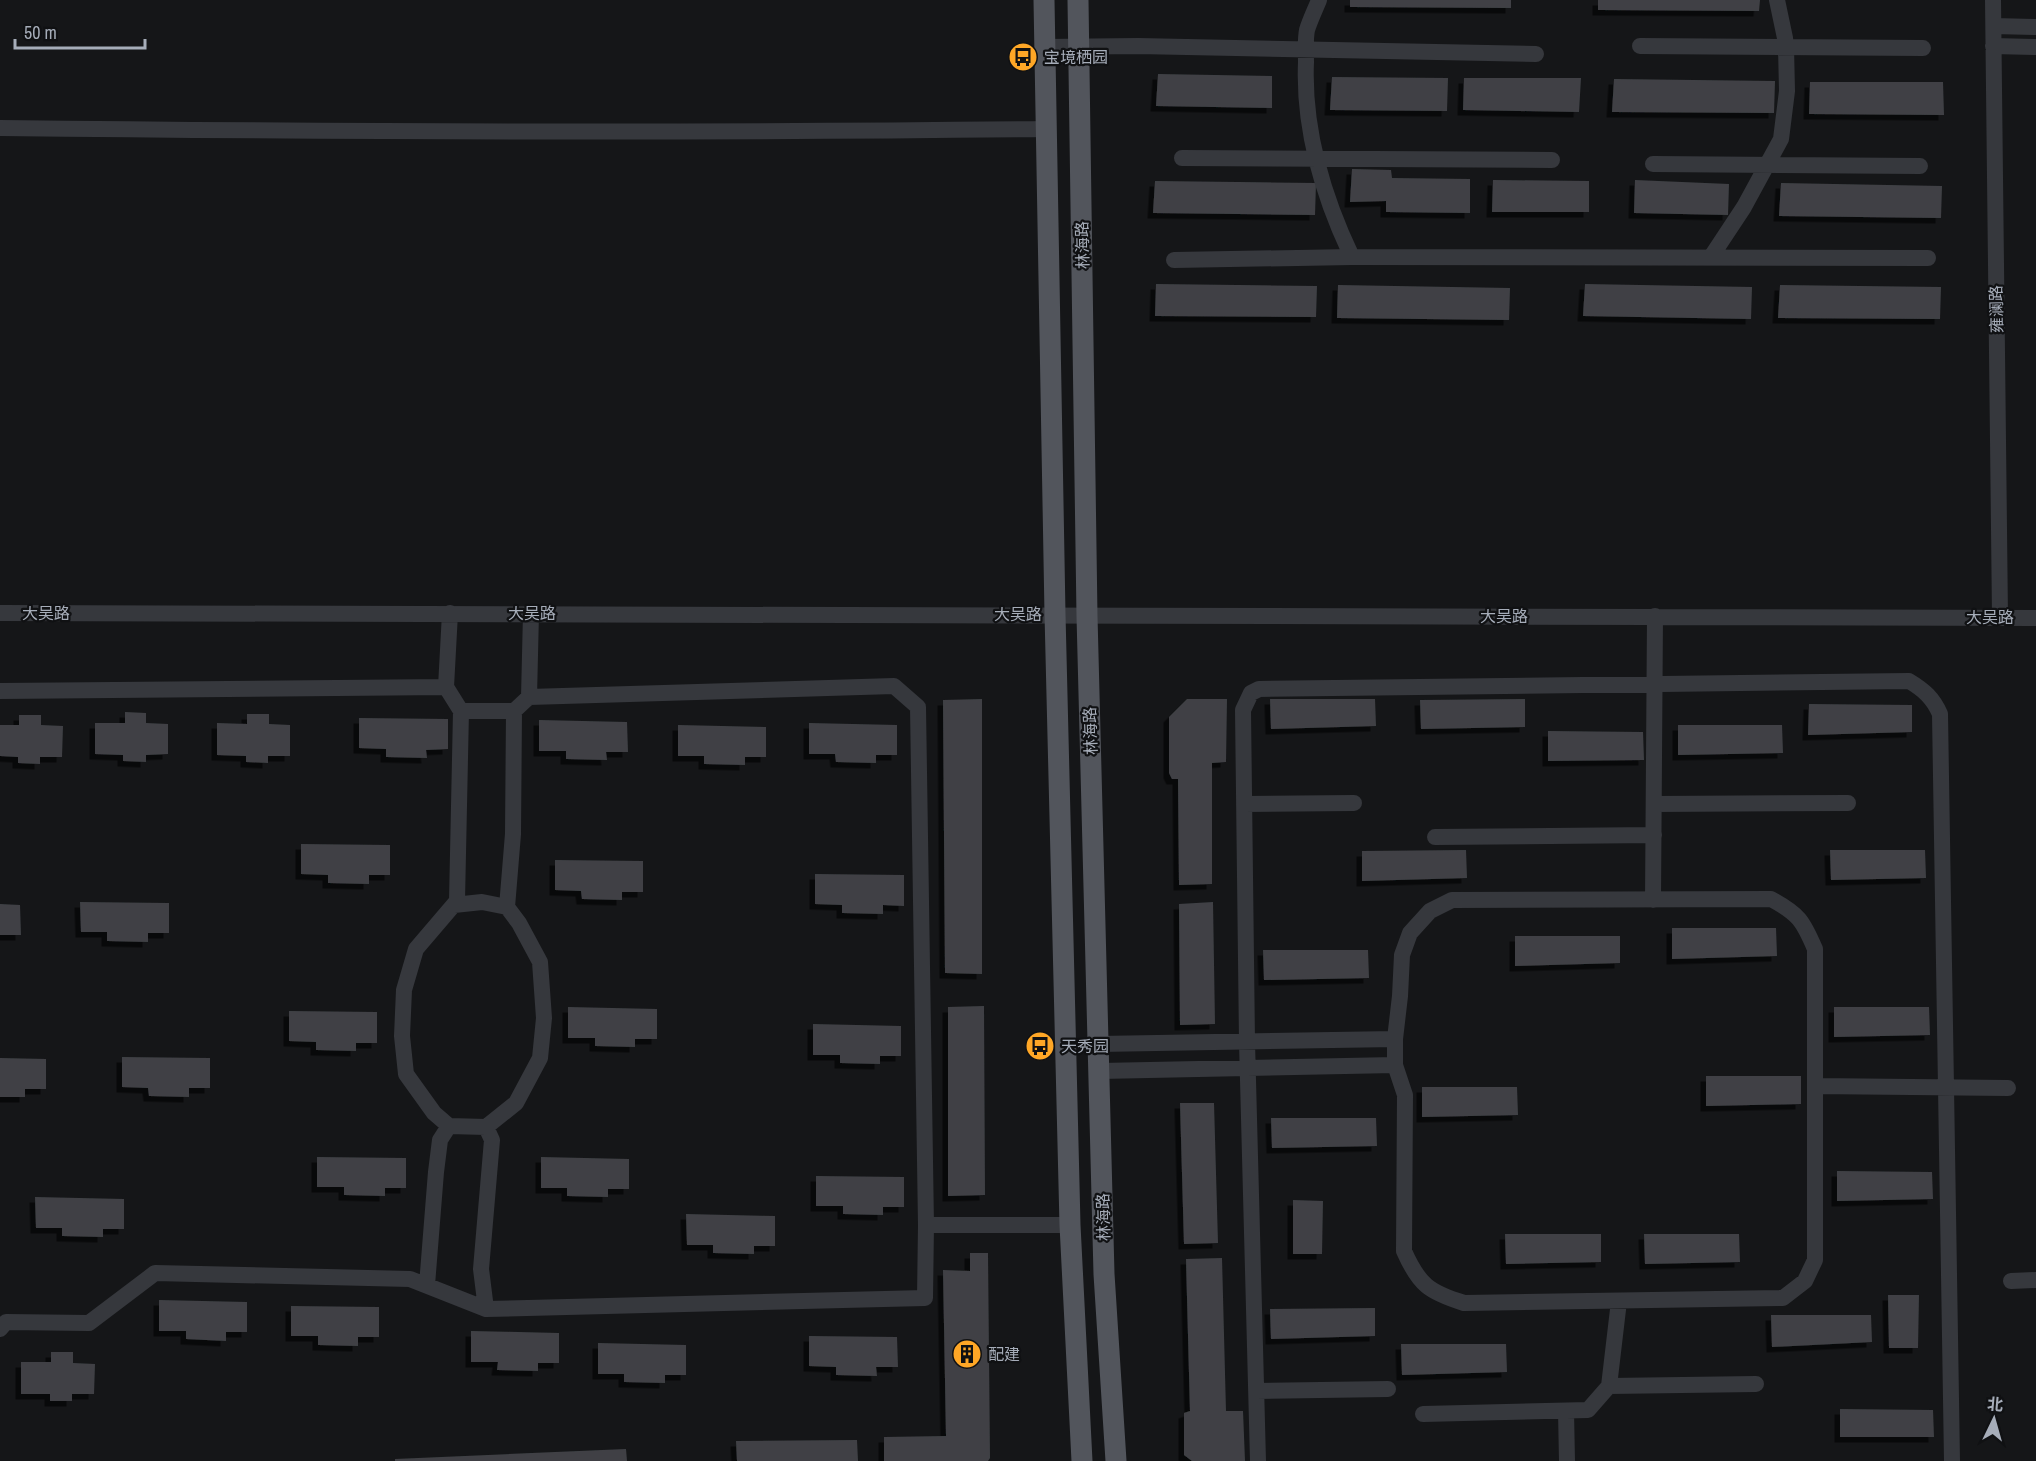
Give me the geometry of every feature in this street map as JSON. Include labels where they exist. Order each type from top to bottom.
[{"type":"main road","name":"林海路","points":[[1044,0],[1054,615],[1070,1225],[1082,1461]]},
{"type":"main road","name":"林海路","points":[[1078,0],[1087,616],[1100,1044],[1104,1274],[1116,1461]]},
{"type":"street","points":[[1319,0],[1307,31],[1307,114],[1322,184],[1337,226],[1352,257]]},
{"type":"street","points":[[1711,257],[1744,207],[1781,139],[1787,91],[1786,47],[1777,0]]},
{"type":"street","name":"雍澜路","points":[[1993,0],[2000,617]]},
{"type":"street","points":[[1994,26],[2036,27]]},
{"type":"street","points":[[1045,47],[1138,46],[1536,54]]},
{"type":"street","points":[[1640,46],[1923,48]]},
{"type":"street","points":[[1993,46],[2036,47]]},
{"type":"street","points":[[0,128],[330,131],[1046,129]]},
{"type":"street","points":[[1182,158],[1552,160]]},
{"type":"street","points":[[1653,164],[1920,166]]},
{"type":"street","points":[[1174,260],[1352,257],[1928,258]]},
{"type":"street","name":"大吴路","points":[[0,613],[2036,618]]},
{"type":"street","points":[[450,613],[446,687],[461,711],[457,901],[416,949],[404,990],[402,1036],[406,1074],[434,1113],[448,1126],[486,1127],[516,1102],[540,1058],[544,1018],[540,962],[519,923],[507,907],[513,834],[514,711]]},
{"type":"street","points":[[529,697],[531,613]]},
{"type":"street","points":[[1653,900],[1655,616]]},
{"type":"street","points":[[1258,1461],[1247,1042],[1243,711],[1251,693],[1259,689],[1909,681],[1933,700],[1940,714],[1952,1461]]},
{"type":"street","points":[[0,1329],[6,1322],[89,1323],[156,1273],[410,1279],[486,1309],[925,1298],[926,1226],[918,707],[894,686],[529,697],[514,711],[461,711]]},
{"type":"street","points":[[0,691],[446,687]]},
{"type":"street","points":[[1245,804],[1354,802]]},
{"type":"street","points":[[1654,804],[1848,803]]},
{"type":"street","points":[[1435,837],[1654,835]]},
{"type":"street","points":[[1771,899],[1792,910],[1805,926],[1815,949],[1815,1260],[1805,1281],[1783,1298],[1464,1303],[1431,1291],[1414,1272],[1404,1251],[1405,1095],[1395,1065],[1395,1039],[1402,955],[1410,933],[1430,911],[1452,900],[1653,900],[1771,899]]},
{"type":"street","points":[[454,904],[482,902],[507,907]]},
{"type":"street","points":[[1100,1044],[1395,1039]]},
{"type":"street","points":[[1100,1071],[1395,1065]]},
{"type":"street","points":[[1815,1086],[2008,1088]]},
{"type":"street","points":[[427,1285],[435,1172],[440,1140],[448,1126]]},
{"type":"street","points":[[486,1127],[492,1140],[481,1269],[486,1309]]},
{"type":"street","points":[[926,1226],[1070,1225]]},
{"type":"street","points":[[2011,1281],[2036,1280]]},
{"type":"street","points":[[1423,1414],[1588,1410],[1609,1386],[1619,1300]]},
{"type":"street","points":[[1609,1386],[1756,1384]]},
{"type":"street","points":[[1257,1391],[1388,1389]]},
{"type":"street","points":[[1566,1411],[1567,1461]]},
{"type":"building","points":[[1350,0],[1511,0],[1511,8],[1350,7]]},
{"type":"building","points":[[1598,0],[1760,0],[1759,11],[1598,10]]},
{"type":"building","points":[[1158,74],[1272,76],[1272,108],[1156,106]]},
{"type":"building","points":[[1332,77],[1448,78],[1447,111],[1330,110]]},
{"type":"building","points":[[1464,78],[1581,78],[1579,112],[1463,110]]},
{"type":"building","points":[[1614,79],[1775,81],[1774,113],[1612,112]]},
{"type":"building","points":[[1810,82],[1943,82],[1944,115],[1809,114]]},
{"type":"building","points":[[1352,169],[1391,170],[1392,178],[1470,179],[1470,213],[1386,212],[1386,201],[1350,202]]},
{"type":"building","points":[[1493,180],[1589,181],[1589,212],[1492,212]]},
{"type":"building","points":[[1635,180],[1729,184],[1728,215],[1634,213]]},
{"type":"building","points":[[1155,181],[1316,183],[1315,215],[1153,213]]},
{"type":"building","points":[[1781,183],[1942,186],[1941,218],[1779,216]]},
{"type":"building","points":[[1156,284],[1317,286],[1316,317],[1155,316]]},
{"type":"building","points":[[1585,284],[1752,287],[1751,319],[1583,316]]},
{"type":"building","points":[[1338,285],[1510,288],[1509,320],[1337,318]]},
{"type":"building","points":[[1780,285],[1941,287],[1940,319],[1778,318]]},
{"type":"building","points":[[982,699],[982,974],[945,973],[943,700]]},
{"type":"building","points":[[1187,699],[1227,699],[1226,762],[1212,763],[1212,884],[1179,885],[1178,779],[1172,779],[1169,773],[1169,717]]},
{"type":"building","points":[[1270,699],[1375,699],[1376,726],[1271,729]]},
{"type":"building","points":[[1525,699],[1525,727],[1421,729],[1420,700]]},
{"type":"building","points":[[1809,704],[1912,705],[1912,732],[1808,735]]},
{"type":"building","points":[[125,712],[146,713],[146,723],[168,724],[168,754],[146,755],[146,762],[123,761],[123,755],[95,754],[95,723],[125,723]]},
{"type":"building","points":[[247,714],[269,714],[269,724],[290,725],[290,756],[268,756],[268,763],[246,762],[246,756],[217,755],[217,723],[247,724]]},
{"type":"building","points":[[19,715],[41,715],[41,725],[63,726],[62,757],[40,757],[40,764],[18,763],[18,757],[0,756],[0,725],[19,725]]},
{"type":"building","points":[[359,718],[448,719],[448,749],[426,750],[427,758],[386,757],[386,749],[359,748]]},
{"type":"building","points":[[539,720],[627,722],[628,752],[606,752],[607,760],[566,759],[566,751],[539,751]]},
{"type":"building","points":[[809,723],[897,725],[897,755],[876,755],[876,763],[836,762],[835,754],[809,754]]},
{"type":"building","points":[[678,725],[766,727],[766,757],[745,757],[745,765],[704,764],[704,756],[678,756]]},
{"type":"building","points":[[1678,725],[1782,725],[1783,753],[1678,755]]},
{"type":"building","points":[[1548,731],[1643,732],[1644,760],[1548,761]]},
{"type":"building","points":[[301,844],[390,845],[390,875],[369,875],[369,884],[328,883],[328,875],[301,874]]},
{"type":"building","points":[[1466,850],[1467,878],[1362,881],[1362,851]]},
{"type":"building","points":[[1830,850],[1925,850],[1926,878],[1831,880]]},
{"type":"building","points":[[555,860],[643,861],[643,892],[622,892],[622,900],[582,899],[581,891],[555,890]]},
{"type":"building","points":[[815,874],[904,875],[904,906],[883,905],[883,914],[842,913],[842,905],[815,904]]},
{"type":"building","points":[[80,902],[169,903],[169,933],[148,933],[148,942],[107,941],[107,932],[81,932]]},
{"type":"building","points":[[1213,902],[1215,1024],[1180,1025],[1179,904]]},
{"type":"building","points":[[0,904],[20,905],[21,935],[0,935]]},
{"type":"building","points":[[1672,928],[1776,928],[1777,956],[1672,959]]},
{"type":"building","points":[[1515,936],[1620,936],[1620,963],[1515,966]]},
{"type":"building","points":[[1263,950],[1368,950],[1369,978],[1264,980]]},
{"type":"building","points":[[984,1006],[985,1195],[948,1196],[948,1007]]},
{"type":"building","points":[[568,1007],[657,1009],[657,1039],[635,1039],[635,1047],[595,1046],[595,1038],[568,1038]]},
{"type":"building","points":[[1834,1007],[1929,1007],[1930,1035],[1834,1037]]},
{"type":"building","points":[[289,1011],[377,1012],[377,1043],[356,1043],[356,1051],[316,1050],[316,1042],[289,1041]]},
{"type":"building","points":[[813,1024],[901,1026],[901,1056],[880,1056],[880,1064],[840,1063],[840,1055],[813,1055]]},
{"type":"building","points":[[122,1057],[210,1058],[210,1088],[189,1088],[189,1097],[149,1096],[148,1088],[122,1087]]},
{"type":"building","points":[[0,1058],[46,1059],[46,1089],[25,1089],[25,1097],[0,1097]]},
{"type":"building","points":[[1706,1076],[1801,1076],[1801,1104],[1706,1106]]},
{"type":"building","points":[[1422,1087],[1517,1087],[1518,1115],[1422,1117]]},
{"type":"building","points":[[1180,1103],[1214,1103],[1218,1243],[1184,1244]]},
{"type":"building","points":[[1271,1118],[1376,1118],[1377,1146],[1272,1148]]},
{"type":"building","points":[[317,1157],[406,1158],[406,1188],[385,1188],[385,1196],[344,1195],[344,1187],[317,1187]]},
{"type":"building","points":[[541,1157],[629,1159],[629,1189],[608,1189],[608,1197],[567,1196],[567,1188],[541,1188]]},
{"type":"building","points":[[1837,1171],[1932,1172],[1933,1199],[1837,1201]]},
{"type":"building","points":[[816,1176],[904,1177],[904,1207],[883,1207],[883,1215],[843,1214],[843,1206],[816,1206]]},
{"type":"building","points":[[35,1197],[124,1199],[124,1229],[103,1229],[103,1237],[62,1236],[62,1228],[36,1228]]},
{"type":"building","points":[[1293,1200],[1323,1201],[1322,1254],[1293,1254]]},
{"type":"building","points":[[686,1214],[775,1216],[775,1246],[754,1246],[754,1254],[713,1253],[713,1245],[687,1245]]},
{"type":"building","points":[[1505,1234],[1601,1234],[1601,1262],[1506,1264]]},
{"type":"building","points":[[1644,1234],[1739,1234],[1740,1262],[1645,1264]]},
{"type":"building","name":"配建","points":[[970,1253],[988,1253],[990,1458],[988,1461],[884,1461],[884,1437],[946,1436],[943,1270],[970,1271]]},
{"type":"building","points":[[1222,1258],[1226,1411],[1243,1411],[1245,1461],[1192,1461],[1184,1455],[1184,1413],[1190,1411],[1186,1259]]},
{"type":"building","points":[[1888,1295],[1919,1295],[1918,1348],[1889,1348]]},
{"type":"building","points":[[159,1300],[247,1302],[247,1332],[226,1332],[226,1341],[186,1339],[186,1331],[159,1331]]},
{"type":"building","points":[[291,1306],[379,1307],[379,1337],[358,1337],[358,1346],[318,1345],[318,1336],[291,1336]]},
{"type":"building","points":[[1375,1308],[1375,1336],[1271,1339],[1270,1309]]},
{"type":"building","points":[[1771,1315],[1871,1315],[1872,1342],[1772,1347]]},
{"type":"building","points":[[471,1331],[559,1333],[559,1363],[538,1363],[538,1371],[497,1370],[498,1362],[471,1362]]},
{"type":"building","points":[[809,1336],[897,1337],[898,1367],[876,1367],[877,1376],[836,1375],[836,1367],[809,1366]]},
{"type":"building","points":[[598,1343],[686,1345],[686,1375],[665,1375],[665,1383],[624,1382],[624,1374],[598,1374]]},
{"type":"building","points":[[1401,1344],[1506,1344],[1507,1372],[1402,1375]]},
{"type":"building","points":[[51,1352],[73,1352],[73,1363],[95,1364],[94,1394],[72,1394],[72,1401],[50,1401],[50,1394],[21,1394],[21,1362],[51,1362]]},
{"type":"building","points":[[1840,1409],[1933,1410],[1934,1437],[1840,1437]]},
{"type":"building","points":[[857,1440],[858,1461],[737,1461],[736,1441]]},
{"type":"building","points":[[626,1449],[627,1461],[395,1461],[395,1459]]},
{"type":"place","name":"宝境栖园","points":[[1023,57]]},
{"type":"place","name":"天秀园","points":[[1040,1046]]},
{"type":"place","name":"配建","points":[[967,1354]]}]
